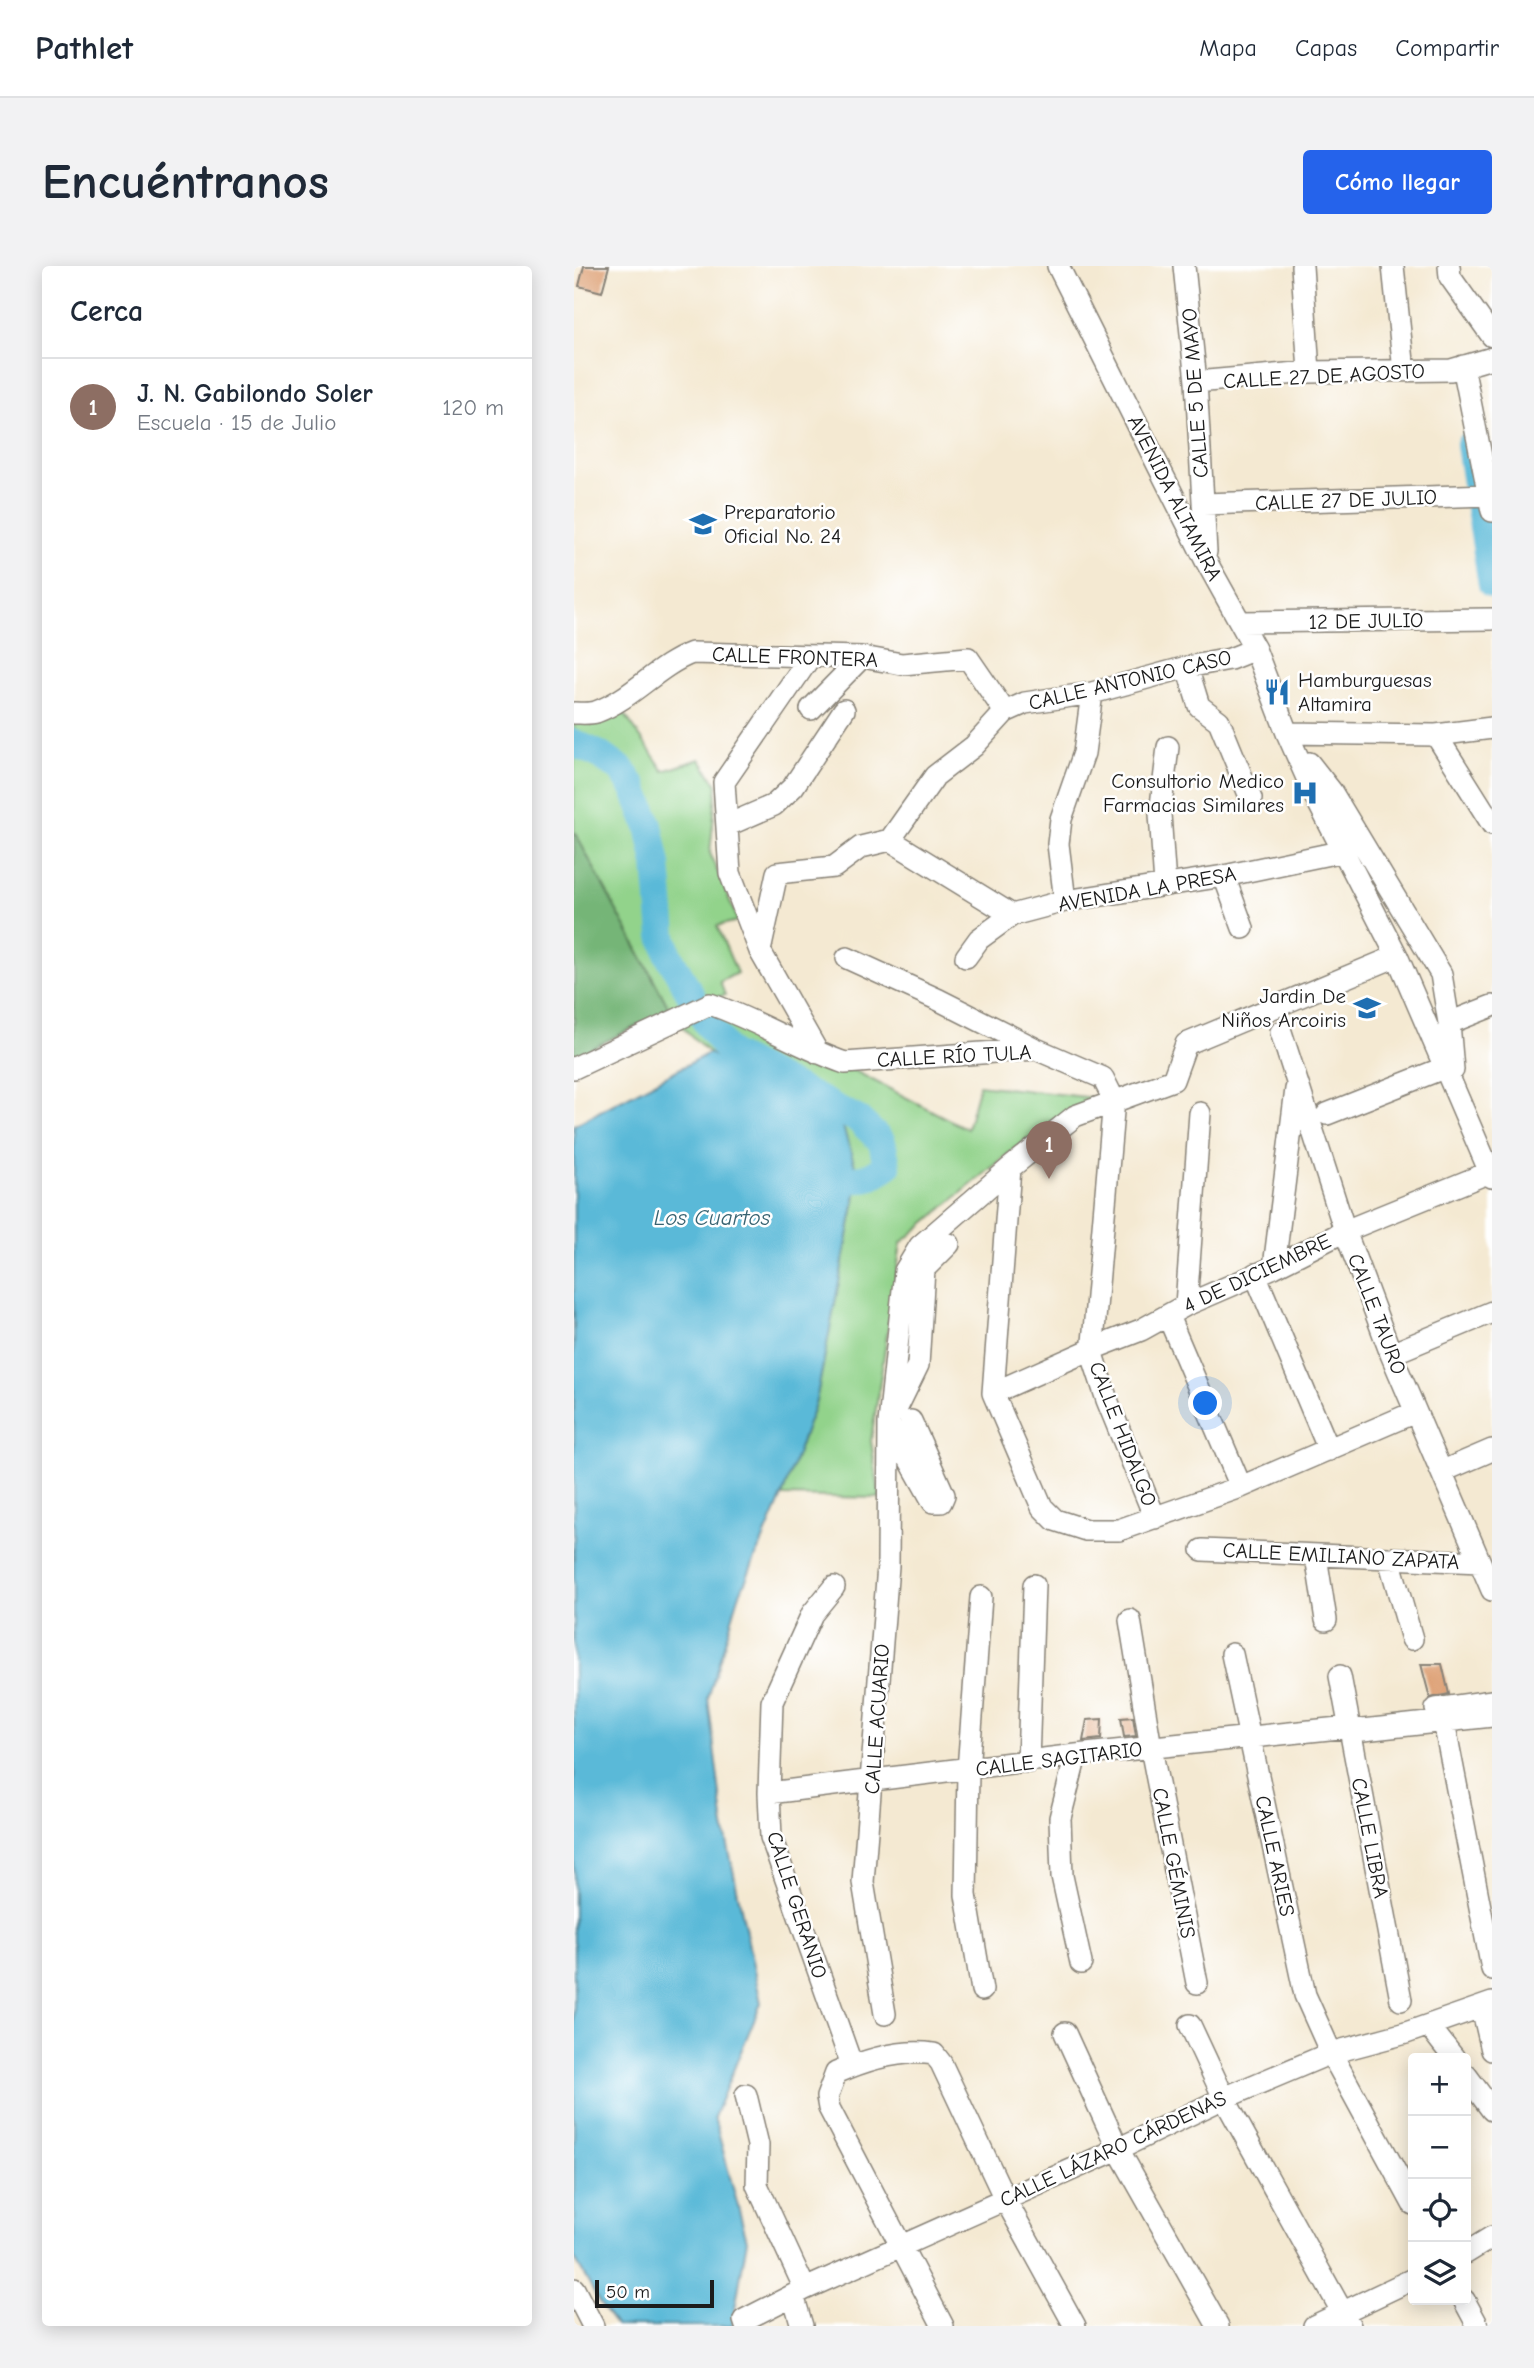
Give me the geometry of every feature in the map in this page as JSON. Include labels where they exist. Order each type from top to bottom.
[{"type":"street","name":"AVENIDA ALTAMIRA","points":[[1058,266],[1206,561],[1255,649],[1287,733],[1397,956],[1491,1175]]},
{"type":"street","name":"CALLE 5 DE MAYO","points":[[1184,266],[1196,382],[1206,561]]},
{"type":"street","points":[[1302,266],[1309,372]]},
{"type":"street","points":[[1393,266],[1404,371]]},
{"type":"street","points":[[1457,268],[1450,277],[1492,335]]},
{"type":"street","name":"CALLE 27 DE AGOSTO","points":[[1196,382],[1309,372],[1457,368],[1492,358]]},
{"type":"street","points":[[1457,368],[1485,439],[1483,501]]},
{"type":"street","name":"CALLE 27 DE JULIO","points":[[1203,504],[1483,501]]},
{"type":"street","name":"12 DE JULIO","points":[[1241,622],[1492,620]]},
{"type":"street","name":"CALLE ANTONIO CASO","points":[[1005,712],[1025,703],[1092,693],[1187,667],[1230,659],[1255,649]]},
{"type":"street","name":"CALLE FRONTERA","points":[[574,713],[595,713],[646,683],[674,660],[692,653],[862,657],[902,664],[968,658],[1005,712]]},
{"type":"street","points":[[810,657],[724,782],[730,873],[760,951],[818,1053]]},
{"type":"street","points":[[811,709],[862,657]]},
{"type":"street","points":[[1187,667],[1199,706],[1219,721],[1251,799]]},
{"type":"street","points":[[1065,901],[1058,844],[1061,819],[1084,753],[1092,693]]},
{"type":"street","points":[[728,825],[774,805],[793,787],[844,710]]},
{"type":"street","points":[[760,951],[777,873],[834,867],[860,847],[890,840],[935,776],[974,746],[1005,712]]},
{"type":"street","points":[[1287,733],[1436,735],[1492,728]]},
{"type":"street","name":"AVENIDA ALTAMIRA","points":[[1287,733],[1332,791],[1441,974],[1449,1023],[1450,1076]]},
{"type":"street","points":[[1436,735],[1492,824]]},
{"type":"street","points":[[1166,885],[1160,814],[1168,747]]},
{"type":"street","points":[[890,840],[1012,915]]},
{"type":"street","name":"AVENIDA LA PRESA","points":[[966,957],[979,939],[1012,915],[1065,901],[1224,876],[1344,851]]},
{"type":"street","points":[[1224,876],[1243,928]]},
{"type":"street","name":"CALLE ACUARIO","points":[[885,2014],[863,1882],[888,1566],[889,1423],[905,1271],[920,1246],[1075,1116],[1173,1080],[1186,1044],[1397,956]]},
{"type":"street","points":[[847,958],[1036,1049]]},
{"type":"street","name":"CALLE RÍO TULA","points":[[574,1068],[710,1004],[845,1063],[1036,1049],[1103,1078],[1114,1100]]},
{"type":"street","points":[[1449,1023],[1492,1006]]},
{"type":"street","name":"CALLE TAURO","points":[[1280,1032],[1345,1231],[1391,1354],[1491,1586]]},
{"type":"street","points":[[1327,1114],[1450,1076]]},
{"type":"street","points":[[1297,1083],[1265,1271],[1329,1450]]},
{"type":"street","points":[[1092,1349],[1114,1100]]},
{"type":"street","points":[[1200,1113],[1177,1310],[1241,1487]]},
{"type":"street","points":[[1010,1168],[993,1393],[1042,1507],[1055,1520],[1086,1530],[1119,1530],[1241,1487],[1415,1412]]},
{"type":"street","name":"4 DE DICIEMBRE","points":[[1177,1310],[1265,1271],[1345,1231],[1491,1175]]},
{"type":"street","points":[[911,1421],[944,1495],[941,1502],[933,1502],[889,1423],[918,1365],[924,1269],[949,1244]]},
{"type":"street","points":[[993,1393],[1092,1349],[1141,1331],[1177,1310]]},
{"type":"street","points":[[1391,1354],[1492,1311]]},
{"type":"street","name":"CALLE HIDALGO","points":[[1092,1349],[1107,1400],[1155,1518]]},
{"type":"street","points":[[1443,1471],[1492,1450]]},
{"type":"street","name":"CALLE EMILIANO ZAPATA","points":[[1202,1550],[1480,1563]]},
{"type":"street","points":[[1316,1556],[1326,1620]]},
{"type":"street","points":[[1389,1559],[1412,1639]]},
{"type":"street","points":[[1028,1762],[1034,1585]]},
{"type":"street","name":"CALLE GERANIO","points":[[834,1587],[812,1614],[772,1702],[769,1793],[771,1837],[852,2066]]},
{"type":"street","points":[[981,1597],[968,1770],[966,1895],[982,1990]]},
{"type":"street","name":"CALLE GÉMINIS","points":[[1130,1620],[1151,1748],[1197,1983]]},
{"type":"street","name":"CALLE ARIES","points":[[1232,1654],[1305,1995],[1331,2053],[1408,2195]]},
{"type":"street","name":"CALLE LIBRA","points":[[1340,1676],[1401,2000]]},
{"type":"street","name":"CALLE SAGITARIO","points":[[1349,1727],[1362,1719],[1492,1701]]},
{"type":"street","name":"CALLE SAGITARIO","points":[[769,1793],[1076,1755],[1349,1727],[1363,1730],[1492,1716]]},
{"type":"street","points":[[1450,1721],[1492,1908]]},
{"type":"street","points":[[1450,1721],[1492,1969]]},
{"type":"street","points":[[1076,1755],[1060,1818],[1062,1876],[1081,1963]]},
{"type":"street","points":[[1487,2005],[1492,2050]]},
{"type":"street","name":"CALLE LÁZARO CÁRDENAS","points":[[745,2323],[799,2292],[1118,2149],[1224,2098],[1331,2053],[1429,2026],[1487,2005]]},
{"type":"street","points":[[1190,2025],[1224,2098],[1346,2319]]},
{"type":"street","points":[[1429,2026],[1450,2053]]},
{"type":"street","points":[[1065,2033],[1118,2149],[1218,2326]]},
{"type":"street","points":[[943,2326],[829,2108],[827,2096],[836,2073],[852,2066],[906,2053],[934,2054],[941,2063],[1005,2199],[1076,2326]]},
{"type":"street","points":[[1471,2082],[1492,2110]]},
{"type":"street","points":[[746,2095],[758,2145],[757,2185],[799,2292],[802,2326]]},
{"type":"street","points":[[1471,2249],[1492,2237]]},
{"type":"street","points":[[1314,2326],[1346,2319],[1408,2282]]},
{"type":"street","points":[[574,2288],[593,2326]]},
{"type":"street","points":[[1467,2305],[1478,2326]]},
{"type":"green space","points":[[574,705],[623,712],[664,771],[700,759],[717,785],[710,853],[738,921],[717,926],[737,973],[720,982],[725,995],[707,1000],[855,1071],[967,1129],[979,1085],[1103,1099],[1066,1114],[1014,1149],[901,1243],[871,1441],[880,1498],[782,1496],[816,1401],[859,1179],[799,1096],[738,1071],[709,1053],[675,1020],[626,927],[574,930]]},
{"type":"green space","points":[[574,831],[670,1010],[574,1057]]},
{"type":"water","name":"Los Cuartos","points":[[709,1053],[840,1117],[859,1179],[816,1401],[782,1496],[739,1596],[708,1698],[724,1827],[761,2003],[714,2117],[747,2240],[732,2326],[616,2326],[603,2309],[574,2257],[574,1125]]},
{"type":"building","points":[[584,266],[609,266],[602,292],[579,286]]},
{"type":"building","points":[[1421,1664],[1442,1664],[1449,1694],[1430,1698]]},
{"type":"building","points":[[1133,1717],[1136,1736],[1124,1737],[1121,1718]]},
{"type":"building","points":[[1102,1719],[1101,1739],[1083,1741],[1087,1720]]},
{"type":"waterway","points":[[1470,445],[1492,584]]},
{"type":"waterway","points":[[574,743],[621,769],[634,788],[649,826],[657,864],[663,936],[669,956],[706,1022],[730,1054],[859,1120],[882,1142],[887,1166],[872,1176],[859,1179]]},
{"type":"place","name":"Preparatorio Oficial No. 24","points":[[703,524]]},
{"type":"place","name":"Hamburguesas Altamira","points":[[1277,692]]},
{"type":"place","name":"Consultorio Medico Farmacias Similares","points":[[1305,793]]},
{"type":"place","name":"Jardin De Niños Arcoiris","points":[[1367,1008]]},
{"type":"place","name":"J. N. Gabilondo Soler","points":[[1049,1179]]}]
